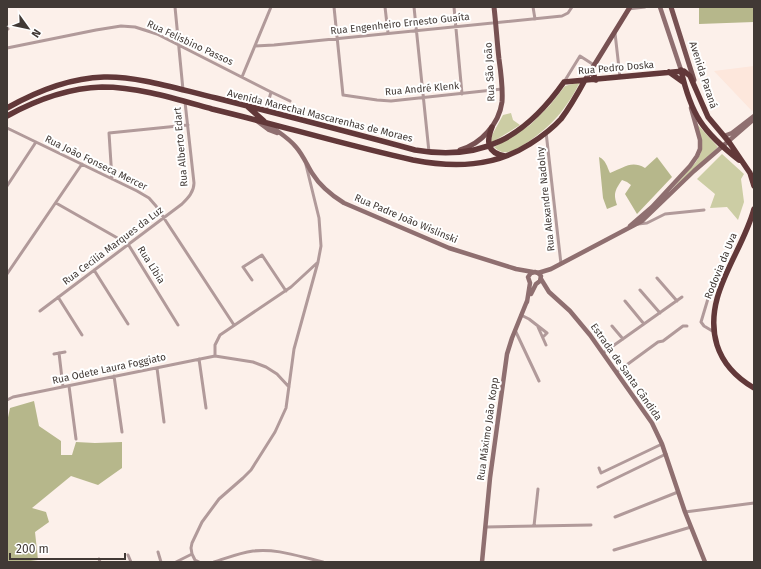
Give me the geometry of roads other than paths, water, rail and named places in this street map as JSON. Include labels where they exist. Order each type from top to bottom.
[{"type":"highway","points":[[579,91],[596,80],[593,74],[593,67]]},
{"type":"highway","name":"Rua Pedro Doska","points":[[564,82],[684,71]]},
{"type":"highway","points":[[683,80],[684,71],[690,76],[700,97]]},
{"type":"highway","name":"Rua Pedro Doska","points":[[669,72],[683,80]]},
{"type":"highway","name":"Avenida Marechal Mascarenhas de Moraes","points":[[7,108],[48,88],[85,79],[104,77],[127,78],[159,84],[429,152],[468,152],[490,147],[507,138],[534,117],[552,99],[564,82]]},
{"type":"highway","name":"Avenida Marechal Mascarenhas de Moraes","points":[[7,116],[26,106],[47,98],[80,90],[113,88],[153,94],[188,102],[404,158],[429,163],[466,165],[488,162],[506,156],[525,147],[546,132],[561,118],[585,80]]},
{"type":"highway","name":"Avenida Paraná","points":[[683,80],[689,101],[701,124],[723,147]]},
{"type":"highway","points":[[153,94],[159,84]]},
{"type":"highway","points":[[183,90],[188,102]]},
{"type":"highway","name":"Avenida Paraná","points":[[700,97],[708,117],[729,142]]},
{"type":"highway","points":[[246,106],[266,122]]},
{"type":"highway","points":[[304,132],[310,131],[313,123]]},
{"type":"highway","points":[[492,127],[488,138],[490,147],[495,153],[506,156]]},
{"type":"highway","points":[[729,142],[750,173],[754,186]]},
{"type":"highway","points":[[723,147],[742,162]]},
{"type":"highway","name":"Rodovia da Uva","points":[[754,209],[717,298],[713,314],[714,332],[718,348],[726,364],[754,388]]},
{"type":"main road","name":"Rua São João","points":[[446,153],[471,146],[484,136],[492,127],[501,106],[502,89],[494,7]]},
{"type":"main road","name":"Avenida Paraná","points":[[660,7],[684,71]]},
{"type":"main road","name":"Avenida Paraná","points":[[671,7],[700,97]]},
{"type":"main road","name":"Avenida Marechal Mascarenhas de Moraes","points":[[585,80],[629,8]]},
{"type":"main road","name":"Rua Padre João Wislinski","points":[[622,232],[647,212],[693,163],[700,149],[699,137],[689,101]]},
{"type":"main road","points":[[724,136],[732,133],[754,116]]},
{"type":"main road","points":[[255,119],[269,130],[281,135]]},
{"type":"main road","name":"Rua Padre João Wislinski","points":[[281,135],[296,147],[313,174],[325,189],[344,203],[437,243],[538,275],[638,224],[694,171],[754,119]]},
{"type":"main road","points":[[266,122],[281,135]]},
{"type":"main road","points":[[664,201],[665,194],[676,181]]},
{"type":"main road","name":"Rua Padre João Wislinski","points":[[516,269],[526,275],[532,282]]},
{"type":"main road","name":"Rua Máximo João Kopp","points":[[482,562],[490,478],[509,346],[527,302],[532,282],[530,274],[538,275]]},
{"type":"main road","points":[[532,282],[539,282],[538,275]]},
{"type":"main road","name":"Estrada de Santa Cândida","points":[[538,275],[549,292]]},
{"type":"main road","name":"Estrada de Santa Cândida","points":[[532,282],[549,292],[575,316],[604,353],[652,423],[666,454],[685,512],[706,562]]},
{"type":"street","points":[[175,7],[183,90]]},
{"type":"street","points":[[242,77],[271,7]]},
{"type":"street","points":[[334,7],[337,39]]},
{"type":"street","points":[[385,7],[388,34]]},
{"type":"street","points":[[414,7],[429,152]]},
{"type":"street","points":[[454,7],[462,94]]},
{"type":"street","points":[[534,7],[535,19]]},
{"type":"street","name":"Rua Engenheiro Ernesto Guaíta","points":[[255,46],[562,16],[570,11],[572,7]]},
{"type":"street","points":[[629,8],[645,7]]},
{"type":"street","name":"Rua Felisbino Passos","points":[[7,48],[121,26],[135,27],[150,31],[290,101]]},
{"type":"street","points":[[615,31],[620,77]]},
{"type":"street","name":"Rua André Klenk","points":[[337,39],[343,94],[384,100],[424,98],[502,89]]},
{"type":"street","name":"Avenida Marechal Mascarenhas de Moraes","points":[[564,82],[580,56],[593,67]]},
{"type":"street","points":[[266,111],[271,92]]},
{"type":"street","name":"Rua Alberto Edart","points":[[188,102],[188,126],[194,184],[192,192]]},
{"type":"street","points":[[112,179],[109,133],[188,126]]},
{"type":"street","name":"Rua João Fonseca Mercer","points":[[7,128],[149,198],[164,218],[234,325]]},
{"type":"street","name":"Rua Alexandre Nadolny","points":[[546,132],[561,264]]},
{"type":"street","points":[[8,183],[36,142]]},
{"type":"street","points":[[199,562],[195,560],[192,554],[192,543],[208,513],[219,499],[247,475],[276,432],[285,412],[295,343],[318,262],[321,246],[321,228],[318,209],[305,162]]},
{"type":"street","points":[[8,271],[82,164]]},
{"type":"street","name":"Rua Cecília Marques da Luz","points":[[40,311],[186,201],[192,192]]},
{"type":"street","name":"Rua Líbia","points":[[56,203],[128,244],[178,325]]},
{"type":"street","points":[[638,224],[644,224],[665,214],[704,210]]},
{"type":"street","points":[[252,280],[243,267],[262,255],[286,291]]},
{"type":"street","points":[[215,356],[215,345],[218,338],[234,325],[286,291],[318,262]]},
{"type":"street","points":[[94,270],[128,324]]},
{"type":"street","points":[[657,278],[677,301]]},
{"type":"street","points":[[640,290],[660,313]]},
{"type":"street","points":[[710,292],[702,322],[704,326],[714,332]]},
{"type":"street","points":[[58,297],[82,335]]},
{"type":"street","points":[[604,353],[682,297]]},
{"type":"street","points":[[625,301],[644,324]]},
{"type":"street","points":[[521,315],[529,318],[546,333],[543,337],[546,344]]},
{"type":"street","points":[[612,326],[623,340]]},
{"type":"street","points":[[617,372],[658,342],[662,341],[684,326],[687,326]]},
{"type":"street","points":[[515,330],[539,381]]},
{"type":"street","points":[[54,354],[65,352]]},
{"type":"street","points":[[59,353],[63,387]]},
{"type":"street","name":"Rua Odete Laura Foggiato","points":[[7,400],[13,397],[215,356],[253,362],[266,367],[277,374],[289,387]]},
{"type":"street","points":[[199,359],[206,408]]},
{"type":"street","points":[[157,368],[164,422]]},
{"type":"street","points":[[114,376],[122,432]]},
{"type":"street","points":[[69,386],[76,439]]},
{"type":"street","points":[[599,468],[601,473],[662,444]]},
{"type":"street","points":[[598,487],[666,454]]},
{"type":"street","points":[[534,526],[538,489]]},
{"type":"street","points":[[614,517],[678,492]]},
{"type":"street","points":[[685,512],[754,502]]},
{"type":"street","points":[[486,527],[591,525]]},
{"type":"street","points":[[614,550],[691,527]]},
{"type":"street","points":[[214,562],[241,554],[260,551],[296,554],[323,562]]},
{"type":"street","points":[[158,552],[161,562]]},
{"type":"street","points":[[178,562],[192,554]]},
{"type":"street","points":[[128,555],[131,562]]},
{"type":"street","points":[[190,562],[195,560]]}]
